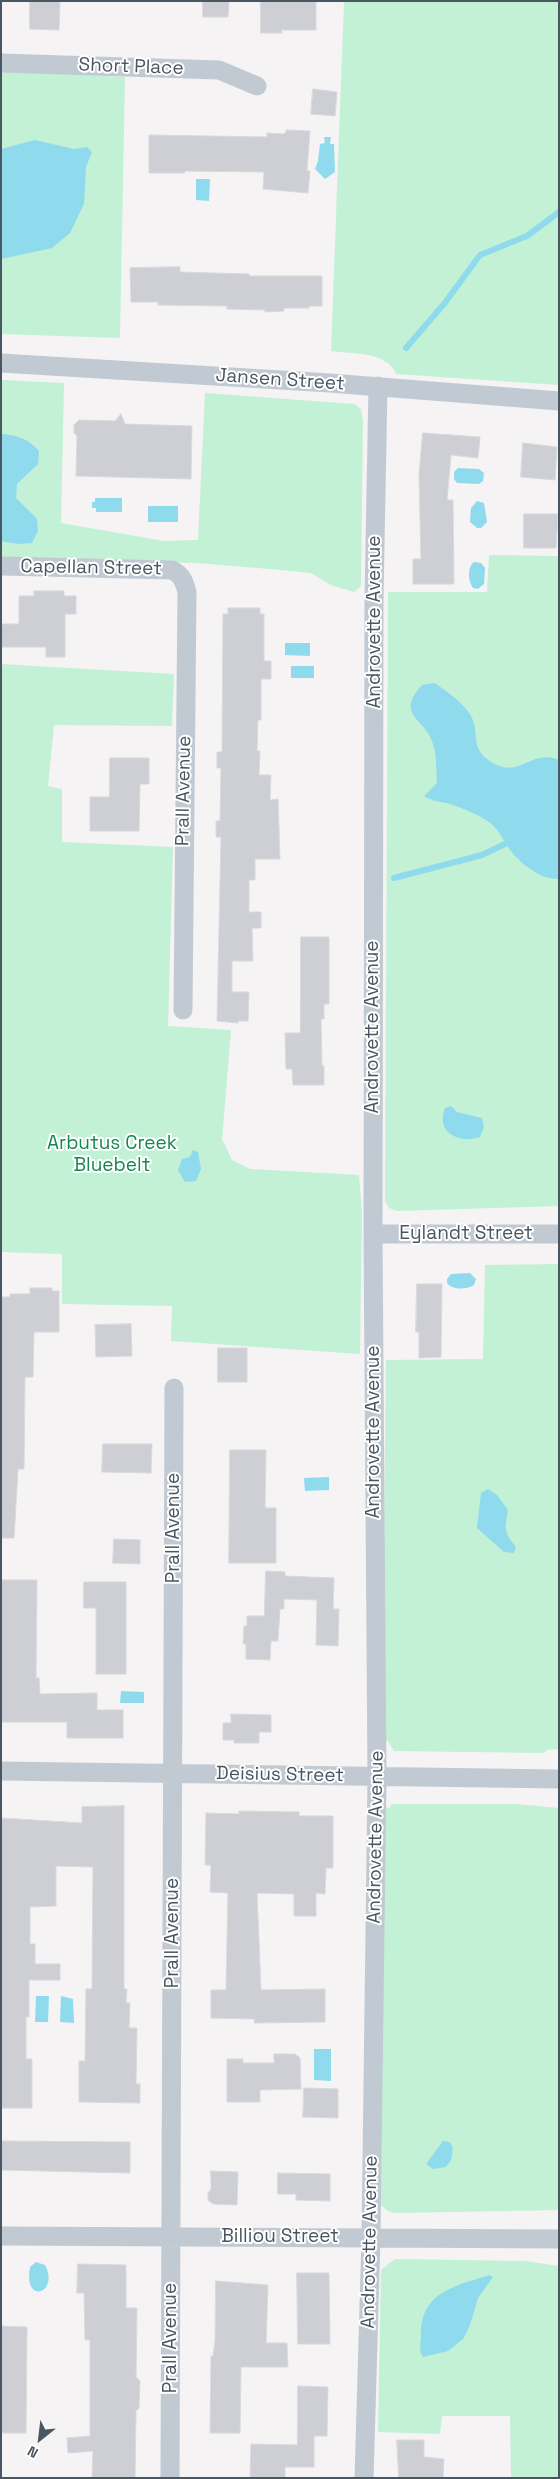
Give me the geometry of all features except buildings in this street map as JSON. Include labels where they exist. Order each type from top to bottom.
[{"type":"street","name":"Short Place","points":[[1,63],[219,70],[257,86]]},
{"type":"street","name":"Jansen Street","points":[[1,363],[378,386],[559,401]]},
{"type":"street","name":"Androvette Avenue","points":[[364,2478],[371,2238],[377,1777],[372,1234],[374,608],[378,386]]},
{"type":"street","name":"Capellan Street","points":[[1,566],[162,569],[172,570],[180,574]]},
{"type":"street","name":"Prall Avenue","points":[[180,574],[187,592],[183,1010]]},
{"type":"street","name":"Eylandt Street","points":[[372,1234],[559,1234]]},
{"type":"street","name":"Prall Avenue","points":[[170,2478],[174,1388]]},
{"type":"street","name":"Deisius Street","points":[[1,1771],[559,1780]]},
{"type":"street","name":"Billiou Street","points":[[1,2236],[559,2239]]},
{"type":"green space","points":[[344,1],[559,1],[559,385],[396,374],[385,361],[377,357],[331,351]]},
{"type":"green space","points":[[1,70],[125,77],[120,338],[1,334]]},
{"type":"green space","points":[[1,380],[64,383],[61,523],[164,541],[198,540],[205,393],[354,404],[361,409],[363,420],[361,586],[354,592],[331,585],[311,573],[196,563],[1,558]]},
{"type":"green space","points":[[489,555],[559,556],[559,1206],[397,1211],[389,1208],[385,1201],[388,592],[487,592]]},
{"type":"green space","name":"Arbutus Creek Bluebelt","points":[[1,664],[174,674],[172,726],[54,725],[48,786],[62,789],[62,842],[173,847],[168,1026],[231,1030],[222,1139],[232,1160],[250,1169],[359,1175],[362,1213],[360,1354],[171,1341],[172,1306],[62,1304],[62,1254],[1,1252]]},
{"type":"green space","points":[[559,1264],[559,1749],[547,1750],[544,1753],[394,1751],[388,1741],[382,1740],[386,1360],[483,1359],[485,1265]]},
{"type":"green space","points":[[391,1804],[516,1804],[559,1808],[559,2210],[395,2213],[388,2211],[381,2205],[383,1807],[390,1808]]},
{"type":"green space","points":[[395,2259],[525,2261],[559,2266],[559,2478],[511,2478],[510,2416],[442,2416],[440,2434],[378,2432],[381,2270]]},
{"type":"water","points":[[324,137],[331,137],[330,144],[334,144],[335,172],[325,179],[315,169],[320,144],[325,143]]},
{"type":"water","points":[[35,140],[74,149],[87,147],[92,152],[86,167],[84,204],[70,233],[52,248],[1,259],[1,149]]},
{"type":"water","points":[[196,179],[210,179],[209,201],[196,200]]},
{"type":"water","points":[[1,434],[22,438],[39,451],[38,464],[17,484],[16,498],[37,519],[38,531],[32,543],[18,544],[1,541]]},
{"type":"water","points":[[458,468],[479,469],[484,473],[483,481],[479,484],[457,483],[454,479],[454,472]]},
{"type":"water","points":[[95,498],[122,498],[122,512],[96,512],[96,508],[92,508],[92,502],[95,502]]},
{"type":"water","points":[[477,501],[484,503],[487,522],[481,528],[477,528],[470,522],[471,508]]},
{"type":"water","points":[[148,506],[178,506],[178,522],[148,522]]},
{"type":"water","points":[[474,562],[481,563],[485,568],[484,584],[478,589],[473,588],[469,578],[470,567]]},
{"type":"water","points":[[285,643],[310,643],[310,656],[285,655]]},
{"type":"water","points":[[291,666],[314,666],[314,678],[291,678]]},
{"type":"water","points":[[435,683],[458,701],[470,714],[475,728],[478,748],[487,759],[505,767],[513,767],[542,758],[559,760],[559,879],[545,877],[526,866],[510,850],[496,828],[485,819],[450,804],[424,796],[437,783],[435,753],[429,735],[411,710],[411,704],[414,695],[422,685]]},
{"type":"water","points":[[451,1106],[457,1112],[482,1118],[484,1127],[480,1137],[465,1139],[446,1130],[443,1124],[443,1117],[445,1108]]},
{"type":"water","points":[[193,1150],[198,1152],[201,1169],[196,1181],[185,1182],[178,1170],[182,1159],[190,1157]]},
{"type":"water","points":[[470,1273],[476,1279],[471,1287],[456,1288],[447,1283],[447,1279],[451,1274]]},
{"type":"water","points":[[329,1477],[329,1490],[305,1491],[304,1478]]},
{"type":"water","points":[[488,1489],[497,1495],[508,1510],[506,1530],[516,1547],[514,1553],[504,1552],[477,1528],[481,1493]]},
{"type":"water","points":[[121,1691],[144,1692],[144,1703],[120,1703]]},
{"type":"water","points":[[36,1996],[49,1996],[48,2022],[35,2022]]},
{"type":"water","points":[[61,1996],[73,1999],[74,2023],[60,2022]]},
{"type":"water","points":[[314,2049],[331,2049],[331,2081],[314,2080]]},
{"type":"water","points":[[443,2141],[450,2142],[453,2148],[451,2160],[446,2167],[433,2169],[426,2164]]},
{"type":"water","points":[[36,2262],[45,2265],[48,2275],[48,2283],[40,2291],[36,2291],[32,2287],[29,2279],[30,2267]]},
{"type":"water","points":[[489,2275],[493,2277],[478,2298],[470,2325],[463,2339],[448,2351],[423,2357],[420,2346],[423,2320],[427,2308],[434,2299],[453,2287]]},
{"type":"waterway","points":[[406,348],[444,304],[480,255],[527,236],[559,212]]},
{"type":"waterway","points":[[394,878],[482,855],[507,843]]}]
